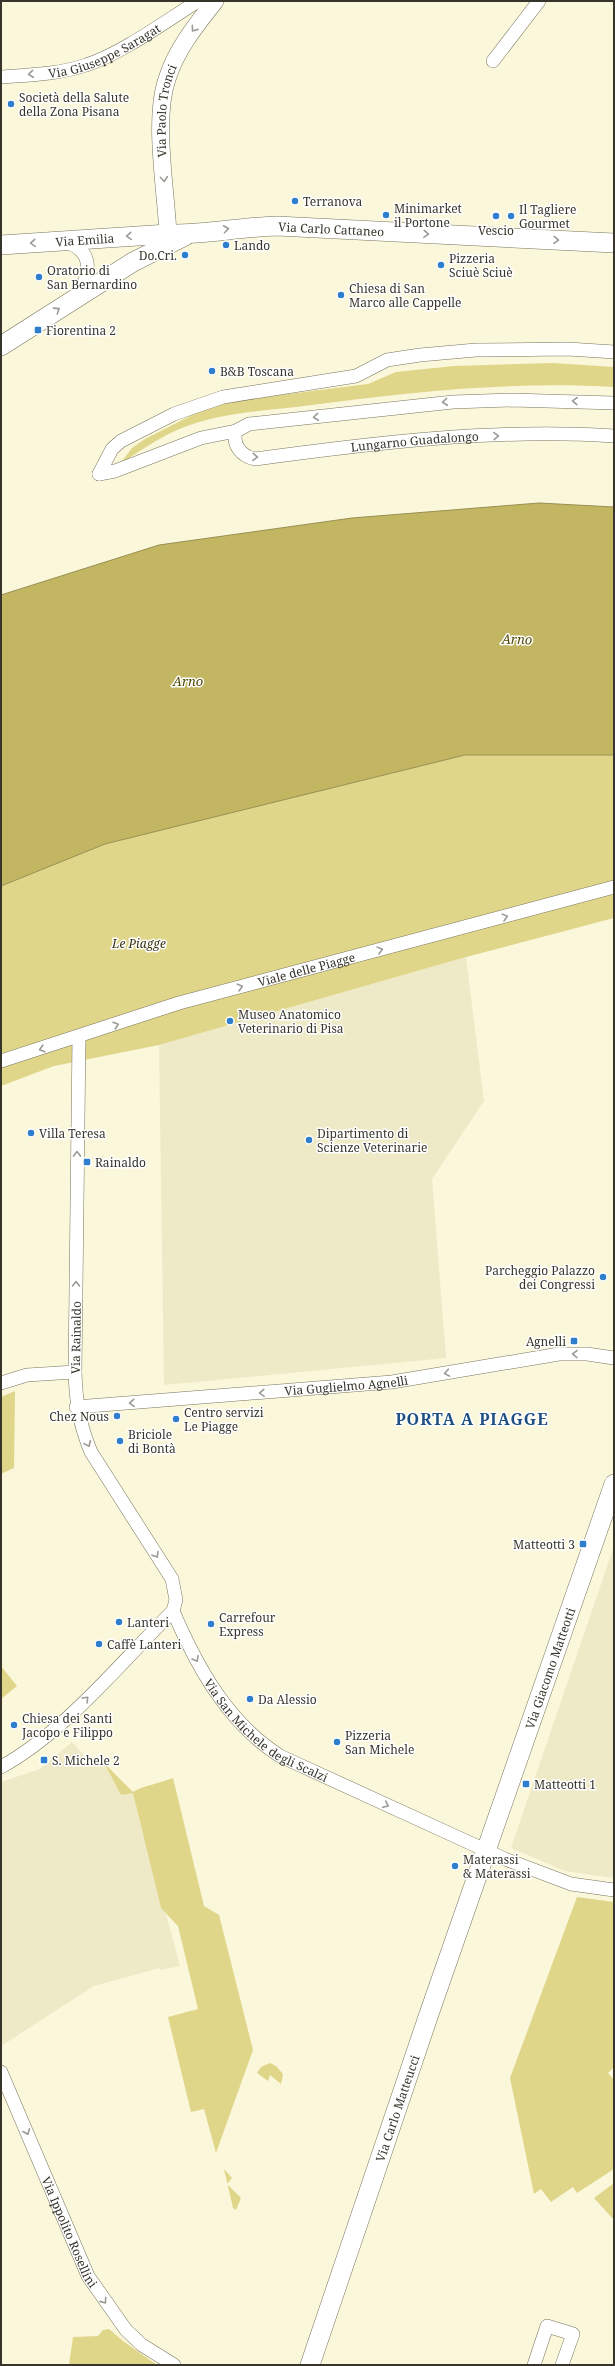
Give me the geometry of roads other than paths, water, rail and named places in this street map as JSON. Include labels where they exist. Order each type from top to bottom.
[{"type":"main road","name":"Via Carlo Cattaneo","points":[[168,234],[188,234],[226,229],[277,226],[614,243]]},
{"type":"main road","name":"Via Emilia","points":[[1,245],[168,234]]},
{"type":"main road","points":[[1,346],[133,262],[188,234]]},
{"type":"main road","name":"Via Giacomo Matteotti","points":[[486,1851],[614,1484]]},
{"type":"main road","name":"Via Carlo Matteucci","points":[[310,2365],[486,1851]]},
{"type":"street","name":"Via Giuseppe Saragat","points":[[1,77],[58,71],[88,65],[111,54],[198,1]]},
{"type":"street","name":"Via Paolo Tronci","points":[[168,234],[162,164],[162,116],[164,90],[176,58],[214,1]]},
{"type":"street","points":[[493,60],[539,1]]},
{"type":"street","points":[[64,241],[79,247],[87,262],[87,276],[80,296]]},
{"type":"street","points":[[614,352],[568,349],[529,349],[476,350],[420,355],[387,360],[356,376],[311,384],[266,388],[223,397],[200,405],[134,434],[112,449],[99,474],[115,471],[212,434],[236,431],[249,424],[453,402],[512,400],[614,403]]},
{"type":"street","name":"Lungarno Guadalongo","points":[[236,431],[235,441],[240,452],[254,459],[376,443],[430,439],[552,434],[614,436]]},
{"type":"street","name":"Viale delle Piagge","points":[[1,1062],[179,1003],[614,887]]},
{"type":"street","name":"Via Rainaldo","points":[[79,1037],[75,1372],[76,1407],[83,1434],[91,1452],[172,1579],[176,1600],[173,1611]]},
{"type":"street","name":"Via Guglielmo Agnelli","points":[[76,1407],[392,1382],[559,1354],[586,1354],[614,1358]]},
{"type":"street","points":[[1,1383],[27,1375],[75,1372]]},
{"type":"street","points":[[1,1767],[36,1745],[53,1731],[173,1611]]},
{"type":"street","name":"Via San Michele degli Scalzi","points":[[173,1611],[187,1642],[220,1697],[239,1722],[257,1740],[280,1756],[486,1851],[571,1884],[614,1890]]},
{"type":"street","name":"Via Ippolito Rosellini","points":[[1,2072],[6,2097],[88,2276],[126,2330],[142,2345],[174,2365]]},
{"type":"street","points":[[534,2365],[547,2326],[573,2334],[562,2365]]},
{"type":"water","name":"Arno","points":[[539,503],[614,507],[614,755],[465,755],[105,844],[1,886],[1,595],[159,545],[352,518]]},
{"type":"place","name":"Società della Salute della Zona Pisana","points":[[11,104]]},
{"type":"place","name":"Terranova","points":[[295,201]]},
{"type":"place","name":"Minimarket il Portone","points":[[386,215]]},
{"type":"place","name":"Vescio","points":[[496,216]]},
{"type":"place","name":"Il Tagliere Gourmet","points":[[511,216]]},
{"type":"place","name":"Lando","points":[[226,245]]},
{"type":"place","name":"Do.Cri.","points":[[185,255]]},
{"type":"place","name":"Pizzeria Sciuè Sciuè","points":[[441,265]]},
{"type":"place","name":"Oratorio di San Bernardino","points":[[39,277]]},
{"type":"place","name":"Chiesa di San Marco alle Cappelle","points":[[341,295]]},
{"type":"place","name":"Fiorentina 2","points":[[38,330]]},
{"type":"place","name":"B&B Toscana","points":[[212,371]]},
{"type":"place","name":"Museo Anatomico Veterinario di Pisa","points":[[230,1021]]},
{"type":"place","name":"Villa Teresa","points":[[31,1133]]},
{"type":"place","name":"Dipartimento di Scienze Veterinarie","points":[[309,1140]]},
{"type":"place","name":"Rainaldo","points":[[87,1162]]},
{"type":"place","name":"Parcheggio Palazzo dei Congressi","points":[[603,1277]]},
{"type":"place","name":"Agnelli","points":[[574,1341]]},
{"type":"place","name":"Chez Nous","points":[[117,1416]]},
{"type":"place","name":"Centro servizi Le Piagge","points":[[176,1419]]},
{"type":"place","name":"Briciole di Bontà","points":[[120,1441]]},
{"type":"place","name":"Matteotti 3","points":[[583,1544]]},
{"type":"place","name":"Lanteri","points":[[119,1622]]},
{"type":"place","name":"Carrefour Express","points":[[211,1624]]},
{"type":"place","name":"Caffè Lanteri","points":[[99,1644]]},
{"type":"place","name":"Da Alessio","points":[[250,1699]]},
{"type":"place","name":"Chiesa dei Santi Jacopo e Filippo","points":[[14,1725]]},
{"type":"place","name":"Pizzeria San Michele","points":[[337,1742]]},
{"type":"place","name":"S. Michele 2","points":[[44,1760]]},
{"type":"place","name":"Matteotti 1","points":[[526,1784]]},
{"type":"place","name":"Materassi & Materassi","points":[[455,1866]]},
{"type":"district","name":"PORTA A PIAGGE","points":[[472,1419]]},
{"type":"park label","name":"Le Piagge","points":[[139,943]]}]
